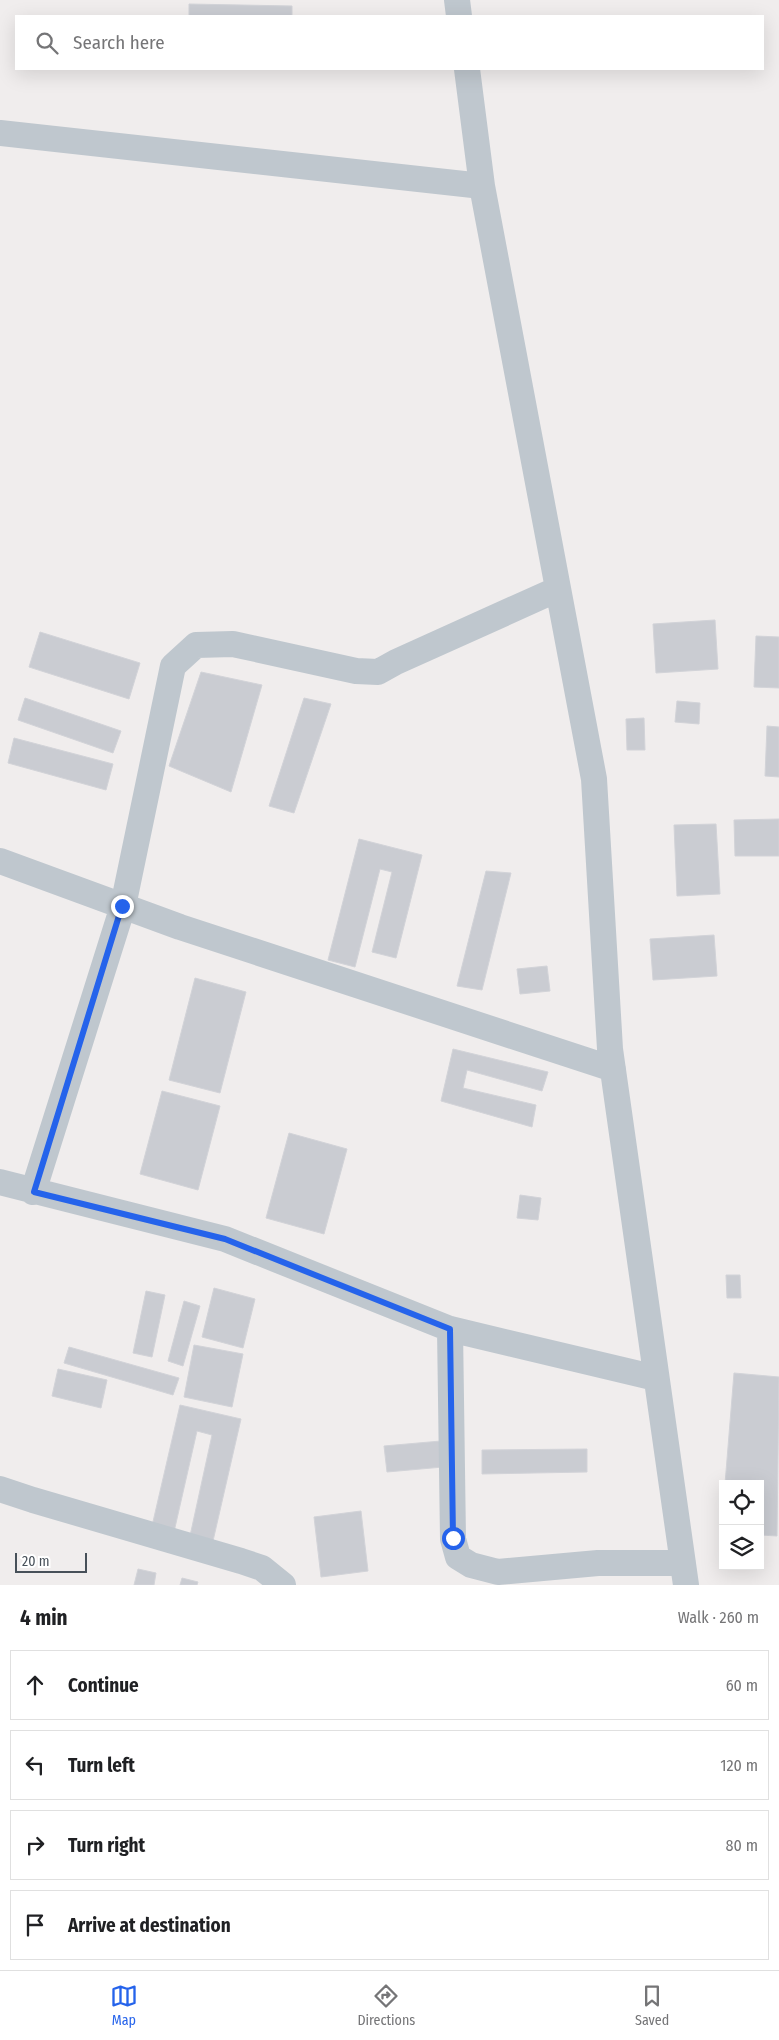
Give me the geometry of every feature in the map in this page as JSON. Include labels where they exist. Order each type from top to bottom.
[{"type":"street","points":[[457,0],[459,15]]},
{"type":"street","points":[[450,1329],[453,1538],[458,1557],[471,1565],[498,1572],[598,1564],[684,1574],[610,1049],[594,779],[482,186],[467,70]]},
{"type":"street","points":[[0,133],[482,186]]},
{"type":"street","points":[[34,1192],[122,906],[173,666],[196,645],[233,644],[356,672],[378,672],[396,662],[558,589]]},
{"type":"street","points":[[0,861],[189,930],[613,1069]]},
{"type":"street","points":[[0,1182],[225,1239],[450,1329],[656,1378]]},
{"type":"street","points":[[0,1489],[262,1568],[283,1585]]},
{"type":"building","points":[[189,4],[292,6],[292,15],[189,15]]},
{"type":"building","points":[[715,620],[718,669],[656,673],[653,624]]},
{"type":"building","points":[[40,632],[140,663],[129,699],[29,667]]},
{"type":"building","points":[[756,636],[779,637],[779,688],[754,687]]},
{"type":"building","points":[[201,672],[262,685],[231,792],[169,766]]},
{"type":"building","points":[[25,698],[121,731],[113,753],[18,720]]},
{"type":"building","points":[[304,698],[331,704],[294,813],[269,806]]},
{"type":"building","points":[[677,701],[700,703],[699,724],[675,722]]},
{"type":"building","points":[[644,718],[645,750],[627,750],[626,719]]},
{"type":"building","points":[[767,726],[779,727],[779,777],[765,776]]},
{"type":"building","points":[[14,738],[113,764],[106,790],[8,763]]},
{"type":"building","points":[[779,819],[779,856],[735,856],[734,820]]},
{"type":"building","points":[[716,824],[720,894],[677,896],[674,825]]},
{"type":"building","points":[[359,839],[422,855],[396,958],[372,952],[392,872],[380,869],[355,967],[328,960]]},
{"type":"building","points":[[486,871],[511,873],[482,990],[457,986]]},
{"type":"building","points":[[714,935],[717,976],[653,980],[650,939]]},
{"type":"building","points":[[547,966],[550,991],[520,994],[517,969]]},
{"type":"building","points":[[195,978],[246,992],[220,1093],[169,1080]]},
{"type":"building","points":[[453,1049],[548,1072],[542,1091],[467,1070],[463,1088],[536,1105],[532,1127],[441,1101]]},
{"type":"building","points":[[162,1091],[220,1106],[198,1190],[140,1174]]},
{"type":"building","points":[[289,1133],[347,1149],[324,1234],[266,1218]]},
{"type":"building","points":[[520,1195],[541,1198],[538,1220],[517,1218]]},
{"type":"building","points":[[726,1275],[740,1275],[741,1298],[727,1298]]},
{"type":"building","points":[[214,1288],[255,1299],[243,1348],[202,1337]]},
{"type":"building","points":[[146,1291],[165,1295],[152,1357],[133,1353]]},
{"type":"building","points":[[184,1301],[200,1306],[183,1366],[168,1361]]},
{"type":"building","points":[[194,1345],[243,1354],[232,1407],[184,1397]]},
{"type":"building","points":[[69,1347],[179,1378],[173,1395],[64,1363]]},
{"type":"building","points":[[58,1369],[107,1380],[101,1408],[52,1396]]},
{"type":"building","points":[[734,1373],[779,1377],[777,1536],[764,1535],[764,1480],[725,1480]]},
{"type":"building","points":[[180,1405],[241,1419],[213,1541],[190,1536],[212,1435],[197,1431],[174,1532],[152,1526]]},
{"type":"building","points":[[441,1441],[443,1467],[387,1472],[384,1446]]},
{"type":"building","points":[[587,1449],[587,1472],[482,1474],[482,1450]]},
{"type":"building","points":[[361,1511],[368,1571],[321,1577],[314,1517]]},
{"type":"building","points":[[138,1569],[156,1573],[154,1585],[134,1585]]},
{"type":"building","points":[[182,1578],[198,1582],[197,1585],[180,1585]]},
{"type":"route","points":[[122,906],[34,1192],[225,1239],[450,1329],[453,1538]]}]
